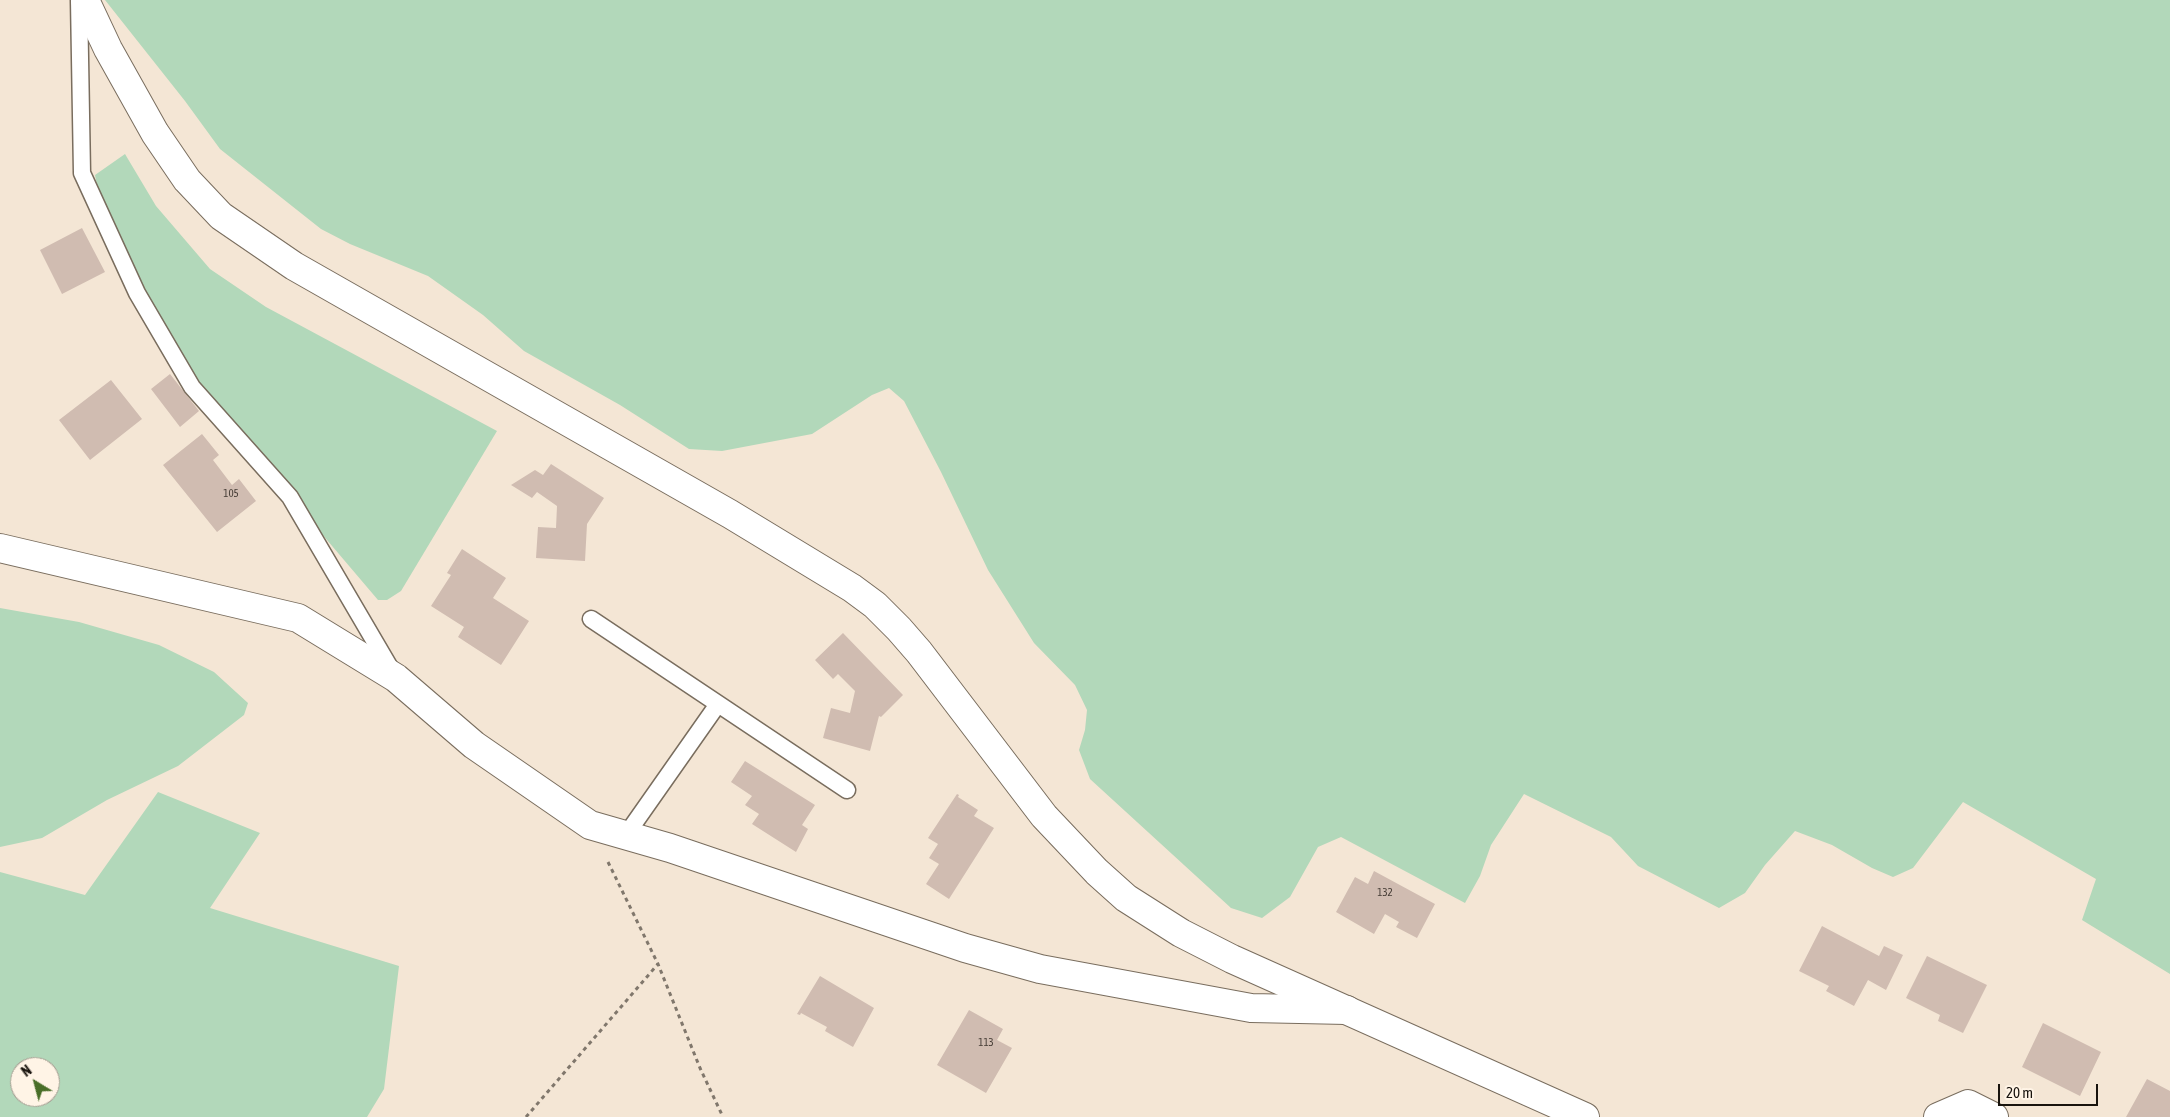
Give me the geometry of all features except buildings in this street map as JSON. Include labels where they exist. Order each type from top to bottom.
[{"type":"street","points":[[85,0],[113,57],[155,133],[187,180],[221,216],[294,266],[730,514],[852,588],[875,605],[899,629],[1044,816],[1097,872],[1126,898],[1181,933],[1232,959],[1585,1117]]},
{"type":"street","points":[[0,548],[298,618],[396,678],[474,745],[590,825],[670,848],[965,948],[1040,969],[1251,1008],[1347,1010]]},
{"type":"street","points":[[1938,1117],[1968,1104],[1994,1117]]},
{"type":"lane","points":[[79,0],[82,173],[136,293],[192,387],[290,497],[396,678]]},
{"type":"lane","points":[[591,619],[847,790]]},
{"type":"lane","points":[[626,835],[718,704]]},
{"type":"path","points":[[590,825],[658,964],[700,1068],[723,1117]]},
{"type":"path","points":[[526,1117],[658,964]]},
{"type":"green space","points":[[105,0],[2170,0],[2170,974],[2082,920],[2096,879],[1963,802],[1913,868],[1893,877],[1872,868],[1832,845],[1795,831],[1765,865],[1745,893],[1719,908],[1638,866],[1611,837],[1524,794],[1491,845],[1480,876],[1465,903],[1341,837],[1318,847],[1290,897],[1262,918],[1231,908],[1090,779],[1079,750],[1085,730],[1087,710],[1075,685],[1034,643],[988,570],[941,472],[904,401],[889,388],[872,395],[812,434],[722,451],[689,449],[620,405],[524,351],[483,315],[428,276],[350,244],[321,229],[220,149],[185,101]]},
{"type":"green space","points":[[125,154],[156,206],[210,269],[266,307],[497,431],[401,591],[387,600],[378,600],[225,420],[190,373],[129,267],[98,191],[95,175]]},
{"type":"green space","points":[[0,608],[79,622],[159,645],[214,672],[248,703],[244,715],[178,766],[107,800],[42,838],[0,847]]},
{"type":"green space","points":[[158,792],[260,833],[210,908],[399,966],[384,1089],[367,1117],[0,1117],[0,872],[85,895]]}]
